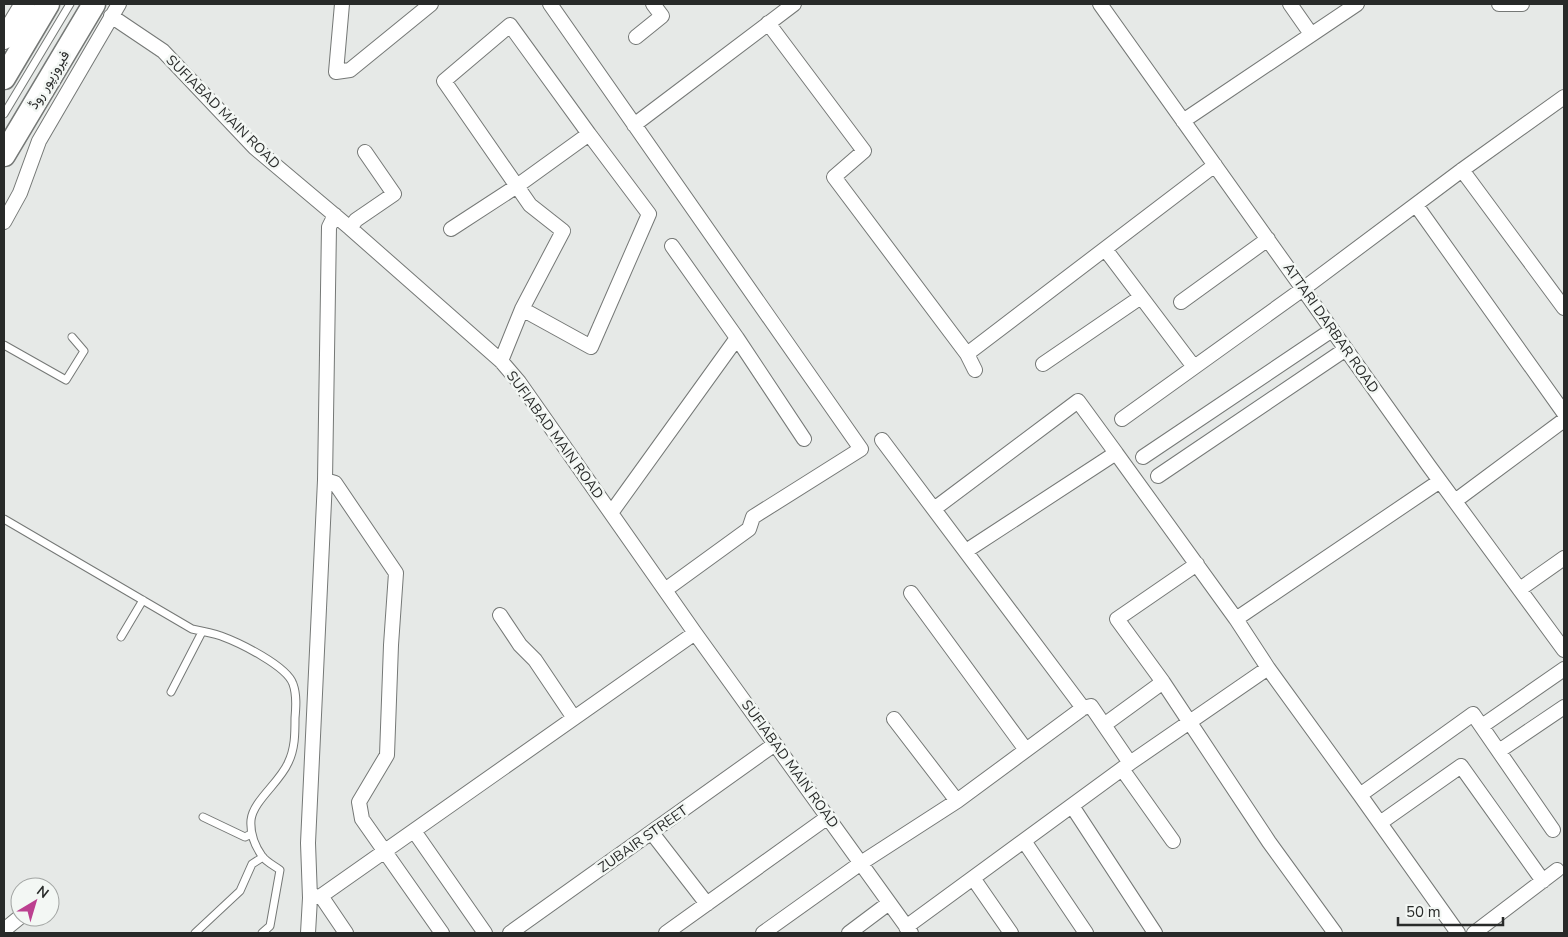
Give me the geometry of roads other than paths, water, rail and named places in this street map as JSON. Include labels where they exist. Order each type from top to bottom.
[{"type":"main road","points":[[4,78],[48,4]]},
{"type":"main road","name":"فیروزپور روڈ","points":[[4,156],[77,53],[103,10]]},
{"type":"street","points":[[4,39],[25,4]]},
{"type":"street","points":[[103,10],[119,4]]},
{"type":"street","points":[[342,4],[336,72],[350,70],[431,4]]},
{"type":"street","points":[[550,4],[860,449],[753,518],[749,529],[665,590]]},
{"type":"street","points":[[636,37],[662,16],[653,4]]},
{"type":"street","points":[[634,125],[794,4]]},
{"type":"street","name":"ATTARI DARBAR ROAD","points":[[1100,4],[1454,501],[1564,650]]},
{"type":"street","points":[[1290,4],[1311,34]]},
{"type":"street","points":[[1183,121],[1356,4]]},
{"type":"street","points":[[1499,4],[1522,4]]},
{"type":"street","name":"SUFIABAD MAIN ROAD","points":[[103,10],[162,51],[255,148],[462,325],[501,361],[520,382],[695,633],[909,930]]},
{"type":"street","points":[[768,23],[864,151],[834,177],[967,354],[975,370]]},
{"type":"street","points":[[501,361],[522,309],[563,230],[530,205],[444,80],[510,25],[649,214],[590,347],[522,309]]},
{"type":"street","points":[[4,222],[20,193],[39,142],[77,53]]},
{"type":"street","points":[[1122,419],[1303,289],[1462,170],[1564,97]]},
{"type":"street","points":[[451,229],[517,186],[589,134]]},
{"type":"street","points":[[350,228],[356,220],[394,194],[365,152]]},
{"type":"street","points":[[967,354],[1215,165]]},
{"type":"street","points":[[1462,170],[1564,308]]},
{"type":"street","points":[[1416,205],[1564,412]]},
{"type":"street","points":[[308,933],[315,897],[308,843],[324,480],[329,227],[335,216]]},
{"type":"street","points":[[1182,302],[1268,239]]},
{"type":"street","points":[[672,246],[737,338],[804,439]]},
{"type":"street","points":[[1105,248],[1194,367]]},
{"type":"street","points":[[1043,364],[1142,297]]},
{"type":"street","points":[[1143,457],[1332,330]]},
{"type":"street","points":[[611,513],[737,338]]},
{"type":"street","points":[[1158,476],[1346,349]]},
{"type":"street","points":[[934,509],[1078,401],[1197,564],[1268,668],[1458,933]]},
{"type":"street","points":[[1454,501],[1564,420]]},
{"type":"street","points":[[882,440],[1082,708]]},
{"type":"street","points":[[966,551],[1116,453]]},
{"type":"street","points":[[324,480],[335,482],[396,573],[387,755],[359,802],[362,818],[442,933]]},
{"type":"street","points":[[1236,619],[1440,481]]},
{"type":"street","points":[[1520,589],[1564,558]]},
{"type":"street","points":[[1197,564],[1117,619],[1163,682],[1188,723],[1269,842],[1335,933]]},
{"type":"street","points":[[911,593],[1026,750]]},
{"type":"street","points":[[500,615],[520,645],[535,660],[574,718]]},
{"type":"street","points":[[315,897],[386,851],[695,633]]},
{"type":"street","points":[[909,930],[973,878],[1024,840],[1126,766],[1268,668]]},
{"type":"street","points":[[1482,726],[1564,669]]},
{"type":"street","points":[[1104,725],[1163,682]]},
{"type":"street","points":[[763,933],[861,863],[957,801],[1082,708],[1091,706],[1104,725],[1126,766],[1173,841]]},
{"type":"street","points":[[1498,751],[1564,707]]},
{"type":"street","points":[[1360,795],[1473,714],[1553,830]]},
{"type":"street","points":[[894,719],[957,801]]},
{"type":"street","name":"ZUBAIR STREET","points":[[510,933],[775,744]]},
{"type":"street","points":[[1380,823],[1461,766],[1542,881]]},
{"type":"street","points":[[1072,806],[1155,933]]},
{"type":"street","points":[[666,933],[828,817]]},
{"type":"street","points":[[414,831],[485,933]]},
{"type":"street","points":[[652,832],[707,904]]},
{"type":"street","points":[[1024,840],[1086,933]]},
{"type":"street","points":[[1474,933],[1557,870]]},
{"type":"street","points":[[973,878],[1011,933]]},
{"type":"street","points":[[315,897],[346,933]]},
{"type":"street","points":[[849,933],[889,903]]},
{"type":"lane","points":[[4,114],[70,4]]},
{"type":"lane","points":[[4,345],[66,380],[84,351],[72,337]]},
{"type":"lane","points":[[4,519],[192,629],[220,636],[234,642],[278,666],[293,683],[296,700],[295,744],[288,763],[279,778],[258,804],[251,818],[251,834],[262,857],[280,870],[270,926],[262,933]]},
{"type":"lane","points":[[121,636],[143,600]]},
{"type":"lane","points":[[171,692],[202,632]]},
{"type":"lane","points":[[203,817],[245,837],[251,834]]},
{"type":"lane","points":[[195,933],[240,891],[252,864],[262,857]]}]
